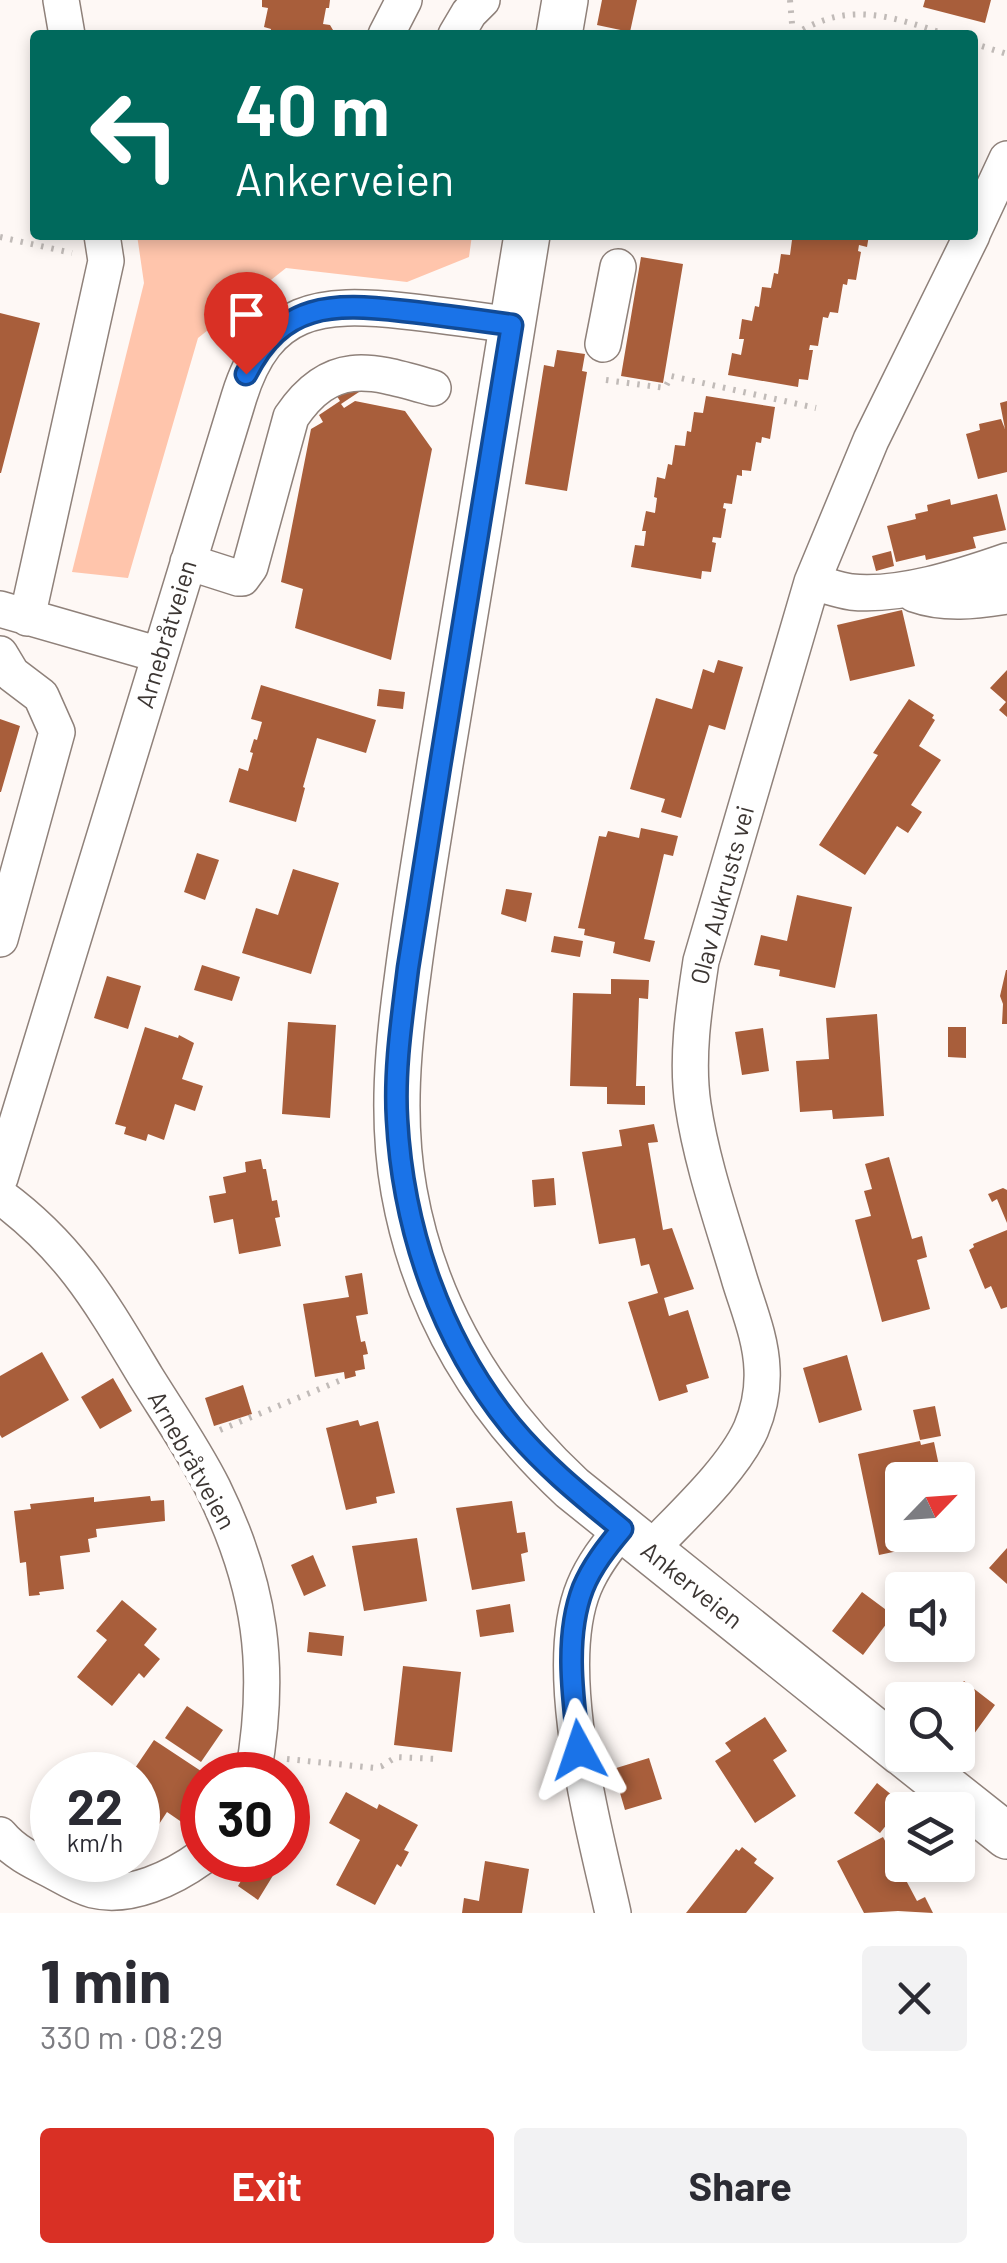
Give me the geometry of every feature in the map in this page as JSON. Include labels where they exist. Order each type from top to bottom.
[{"type":"main road","points":[[560,30],[564,0]]},
{"type":"main road","name":"Ankerveien","points":[[526,240],[410,960],[396,1116],[409,1215],[426,1273],[477,1379],[539,1457],[635,1540],[885,1739]]},
{"type":"main road","name":"Ankerveien","points":[[927,1772],[1007,1836]]},
{"type":"street","points":[[61,0],[66,30]]},
{"type":"street","points":[[389,30],[404,0]]},
{"type":"street","points":[[459,30],[482,0]]},
{"type":"street","name":"Olav Aukrusts vei","points":[[978,221],[1007,159]]},
{"type":"street","name":"Olav Aukrusts vei","points":[[613,1913],[579,1750],[572,1651],[576,1612],[594,1566],[635,1540],[740,1449],[760,1400],[758,1338],[714,1192],[692,1100],[694,1010],[701,961],[812,582],[865,454],[969,240]]},
{"type":"street","points":[[104,248],[14,613],[160,655]]},
{"type":"street","points":[[603,344],[618,267]]},
{"type":"street","name":"Arnebråtveien","points":[[0,1178],[246,374],[264,343],[276,331],[306,314],[343,307],[512,325]]},
{"type":"street","points":[[188,562],[242,578],[250,567],[291,416],[318,386],[358,372],[380,373],[433,388]]},
{"type":"street","points":[[812,582],[850,592],[899,589],[958,577],[1007,561]]},
{"type":"street","points":[[899,589],[934,601],[969,602],[1007,596]]},
{"type":"street","points":[[0,654],[12,674],[41,696],[56,732],[0,940]]},
{"type":"street","name":"Arnebråtveien","points":[[0,1196],[46,1234],[86,1281],[211,1484],[234,1533],[259,1626],[263,1684],[257,1752]]},
{"type":"street","points":[[0,1835],[39,1864],[93,1890],[134,1890],[180,1870]]},
{"type":"path","points":[[790,0],[793,30]]},
{"type":"path","points":[[800,30],[826,16],[857,9],[932,30]]},
{"type":"path","points":[[978,45],[1007,54]]},
{"type":"path","points":[[0,237],[104,248]]},
{"type":"path","points":[[600,379],[665,388],[670,376],[816,408]]},
{"type":"path","points":[[186,1444],[340,1381]]},
{"type":"path","points":[[310,1767],[375,1768],[396,1757],[438,1759]]},
{"type":"shaded area","points":[[138,240],[471,240],[469,257],[407,282],[286,268],[198,338],[128,578],[72,572],[144,283]]},
{"type":"building","points":[[262,0],[330,0],[323,24],[333,30],[271,30],[264,27],[268,8],[262,7]]},
{"type":"building","points":[[602,0],[637,0],[630,30],[597,25]]},
{"type":"building","points":[[925,0],[991,0],[985,23],[923,7]]},
{"type":"building","points":[[792,240],[868,240],[867,247],[859,245],[856,280],[848,279],[847,285],[843,284],[838,313],[830,312],[828,318],[823,317],[818,346],[810,345],[809,350],[813,350],[808,380],[799,379],[798,387],[728,375],[732,353],[741,355],[742,319],[752,321],[762,287],[771,288],[774,273],[778,274],[781,254],[790,255]]},
{"type":"building","points":[[641,257],[683,264],[663,383],[621,376]]},
{"type":"building","points":[[0,313],[40,323],[1,473],[0,473]]},
{"type":"building","points":[[557,350],[585,354],[582,371],[587,372],[567,491],[525,484],[544,365],[554,367]]},
{"type":"building","points":[[352,382],[359,392],[341,404],[344,408],[355,401],[405,411],[432,449],[391,660],[295,628],[303,589],[281,582],[311,429],[323,422],[319,415],[340,401],[335,393]]},
{"type":"building","points":[[706,396],[775,407],[770,439],[762,437],[761,443],[756,442],[751,471],[742,470],[742,476],[737,475],[732,504],[724,503],[721,538],[713,537],[712,542],[716,543],[711,572],[702,571],[701,579],[631,567],[635,545],[644,546],[646,511],[655,513],[657,477],[665,479],[675,445],[685,446],[694,412],[703,413]]},
{"type":"building","points":[[1007,401],[1007,472],[978,479],[966,434],[980,430],[979,424],[1001,419],[1005,429],[1000,403]]},
{"type":"building","points":[[997,494],[1006,530],[973,537],[976,548],[926,560],[925,555],[896,562],[887,526],[916,519],[915,514],[928,511],[927,505],[950,499],[951,505]]},
{"type":"building","points":[[891,551],[894,566],[876,571],[872,556]]},
{"type":"building","points":[[902,610],[915,666],[850,681],[837,625]]},
{"type":"building","points":[[718,660],[743,667],[725,730],[709,725],[681,818],[661,812],[665,799],[630,789],[656,698],[692,709],[703,669],[714,673]]},
{"type":"building","points":[[1007,670],[1007,717],[999,710],[1006,702],[990,688]]},
{"type":"building","points":[[261,685],[376,720],[366,753],[317,738],[296,822],[229,802],[239,768],[248,771],[253,753],[250,752],[262,722],[251,719]]},
{"type":"building","points":[[379,689],[405,692],[403,709],[377,706]]},
{"type":"building","points":[[909,699],[934,715],[935,720],[919,746],[941,760],[911,805],[922,812],[908,833],[897,826],[865,875],[819,845]]},
{"type":"building","points":[[0,719],[20,726],[1,792],[0,792]]},
{"type":"building","points":[[641,828],[678,836],[673,856],[664,854],[644,939],[655,941],[650,962],[613,953],[615,942],[584,935],[585,929],[578,928],[599,836],[606,837],[608,831],[639,838]]},
{"type":"building","points":[[197,853],[219,860],[205,900],[184,892]]},
{"type":"building","points":[[293,869],[339,883],[311,974],[242,953],[256,908],[278,915]]},
{"type":"building","points":[[506,889],[532,893],[526,922],[501,914]]},
{"type":"building","points":[[797,895],[852,907],[835,988],[779,976],[780,970],[754,965],[761,935],[787,941]]},
{"type":"building","points":[[554,936],[583,941],[580,957],[551,952]]},
{"type":"building","points":[[202,965],[240,977],[232,1001],[194,990]]},
{"type":"building","points":[[1006,970],[1007,1024],[1002,1024],[1000,996]]},
{"type":"building","points":[[107,976],[141,986],[128,1029],[94,1018]]},
{"type":"building","points":[[611,979],[649,980],[648,999],[639,998],[636,1086],[645,1086],[645,1105],[607,1104],[607,1087],[570,1086],[573,993],[611,994]]},
{"type":"building","points":[[877,1014],[884,1116],[833,1119],[832,1110],[800,1112],[796,1061],[829,1059],[826,1018]]},
{"type":"building","points":[[288,1022],[336,1025],[330,1118],[282,1114]]},
{"type":"building","points":[[145,1027],[194,1043],[182,1079],[203,1086],[195,1111],[175,1104],[164,1140],[148,1134],[146,1141],[124,1134],[126,1127],[115,1124]]},
{"type":"building","points":[[948,1027],[966,1027],[966,1058],[948,1057]]},
{"type":"building","points":[[763,1028],[769,1071],[742,1075],[735,1032]]},
{"type":"building","points":[[654,1124],[658,1142],[648,1143],[663,1230],[672,1228],[694,1289],[664,1298],[669,1316],[688,1310],[709,1378],[686,1385],[688,1392],[659,1401],[628,1302],[658,1293],[649,1264],[641,1266],[635,1238],[599,1244],[582,1152],[622,1146],[619,1130]]},
{"type":"building","points":[[889,1157],[912,1239],[922,1236],[927,1257],[917,1260],[930,1309],[882,1322],[855,1220],[871,1216],[864,1191],[872,1189],[865,1164]]},
{"type":"building","points":[[261,1159],[272,1201],[277,1200],[280,1217],[275,1218],[281,1246],[239,1254],[233,1219],[214,1223],[209,1196],[226,1193],[223,1177],[246,1172],[245,1162]]},
{"type":"building","points":[[554,1178],[556,1205],[534,1207],[532,1180]]},
{"type":"building","points":[[1007,1190],[1007,1223],[997,1199],[992,1202],[988,1194]]},
{"type":"building","points":[[1007,1230],[1007,1307],[1001,1309],[991,1286],[985,1289],[969,1250],[973,1244]]},
{"type":"building","points":[[362,1273],[368,1314],[356,1316],[361,1342],[365,1341],[368,1354],[363,1355],[365,1369],[345,1379],[344,1372],[315,1377],[303,1304],[349,1297],[345,1276]]},
{"type":"building","points":[[42,1352],[69,1400],[2,1438],[0,1376]]},
{"type":"building","points":[[847,1355],[862,1410],[819,1423],[803,1368]]},
{"type":"building","points":[[113,1378],[132,1411],[100,1429],[81,1397]]},
{"type":"building","points":[[243,1385],[252,1414],[214,1426],[205,1398]]},
{"type":"building","points":[[935,1406],[941,1436],[920,1440],[913,1410]]},
{"type":"building","points":[[358,1420],[360,1426],[378,1421],[395,1493],[376,1497],[377,1503],[346,1510],[326,1428]]},
{"type":"building","points":[[920,1441],[921,1445],[934,1442],[938,1462],[885,1462],[885,1552],[893,1552],[879,1555],[858,1454]]},
{"type":"building","points":[[150,1496],[151,1501],[164,1500],[165,1521],[96,1529],[97,1537],[88,1539],[90,1552],[60,1556],[64,1589],[29,1596],[26,1562],[20,1563],[14,1511],[31,1509],[30,1504]]},
{"type":"building","points":[[512,1501],[517,1533],[525,1532],[528,1552],[521,1554],[525,1581],[472,1590],[456,1508]]},
{"type":"building","points":[[417,1538],[427,1601],[364,1611],[352,1546]]},
{"type":"building","points":[[1007,1548],[1007,1584],[989,1568]]},
{"type":"building","points":[[313,1555],[326,1586],[304,1596],[291,1565]]},
{"type":"building","points":[[862,1592],[885,1609],[885,1626],[863,1655],[832,1631]]},
{"type":"building","points":[[122,1600],[157,1629],[144,1645],[160,1659],[144,1678],[139,1673],[112,1706],[77,1677],[107,1640],[96,1631]]},
{"type":"building","points":[[510,1604],[514,1632],[480,1637],[476,1610]]},
{"type":"building","points":[[309,1632],[344,1636],[342,1656],[307,1652]]},
{"type":"building","points":[[403,1666],[461,1672],[452,1752],[394,1745]]},
{"type":"building","points":[[975,1690],[995,1705],[975,1732]]},
{"type":"building","points":[[187,1706],[223,1730],[208,1752],[186,1752],[165,1738]]},
{"type":"building","points":[[765,1717],[787,1751],[773,1760],[796,1796],[755,1823],[715,1761],[731,1751],[725,1743]]},
{"type":"building","points":[[154,1740],[180,1757],[180,1821],[167,1812],[160,1823],[160,1752],[146,1752]]},
{"type":"building","points":[[649,1758],[662,1799],[625,1810],[613,1769]]},
{"type":"building","points":[[877,1783],[888,1792],[885,1792],[885,1827],[880,1833],[854,1813]]},
{"type":"building","points":[[346,1792],[418,1825],[404,1850],[409,1852],[401,1867],[397,1864],[375,1905],[336,1885],[360,1840],[329,1823]]},
{"type":"building","points":[[883,1837],[885,1882],[907,1882],[917,1901],[925,1897],[933,1913],[864,1913],[837,1861]]},
{"type":"building","points":[[742,1847],[757,1859],[754,1863],[774,1878],[746,1913],[686,1913],[736,1849]]},
{"type":"building","points":[[485,1861],[529,1869],[522,1913],[462,1913],[464,1898],[479,1901]]},
{"type":"building","points":[[240,1882],[269,1882],[258,1900],[238,1886]]},
{"type":"route","points":[[246,374],[254,356],[276,331],[306,314],[325,309],[366,307],[512,325],[420,888],[399,1047],[396,1116],[403,1187],[418,1248],[438,1302],[477,1379],[528,1446],[622,1529],[594,1566],[576,1612],[572,1651],[579,1750]]}]
